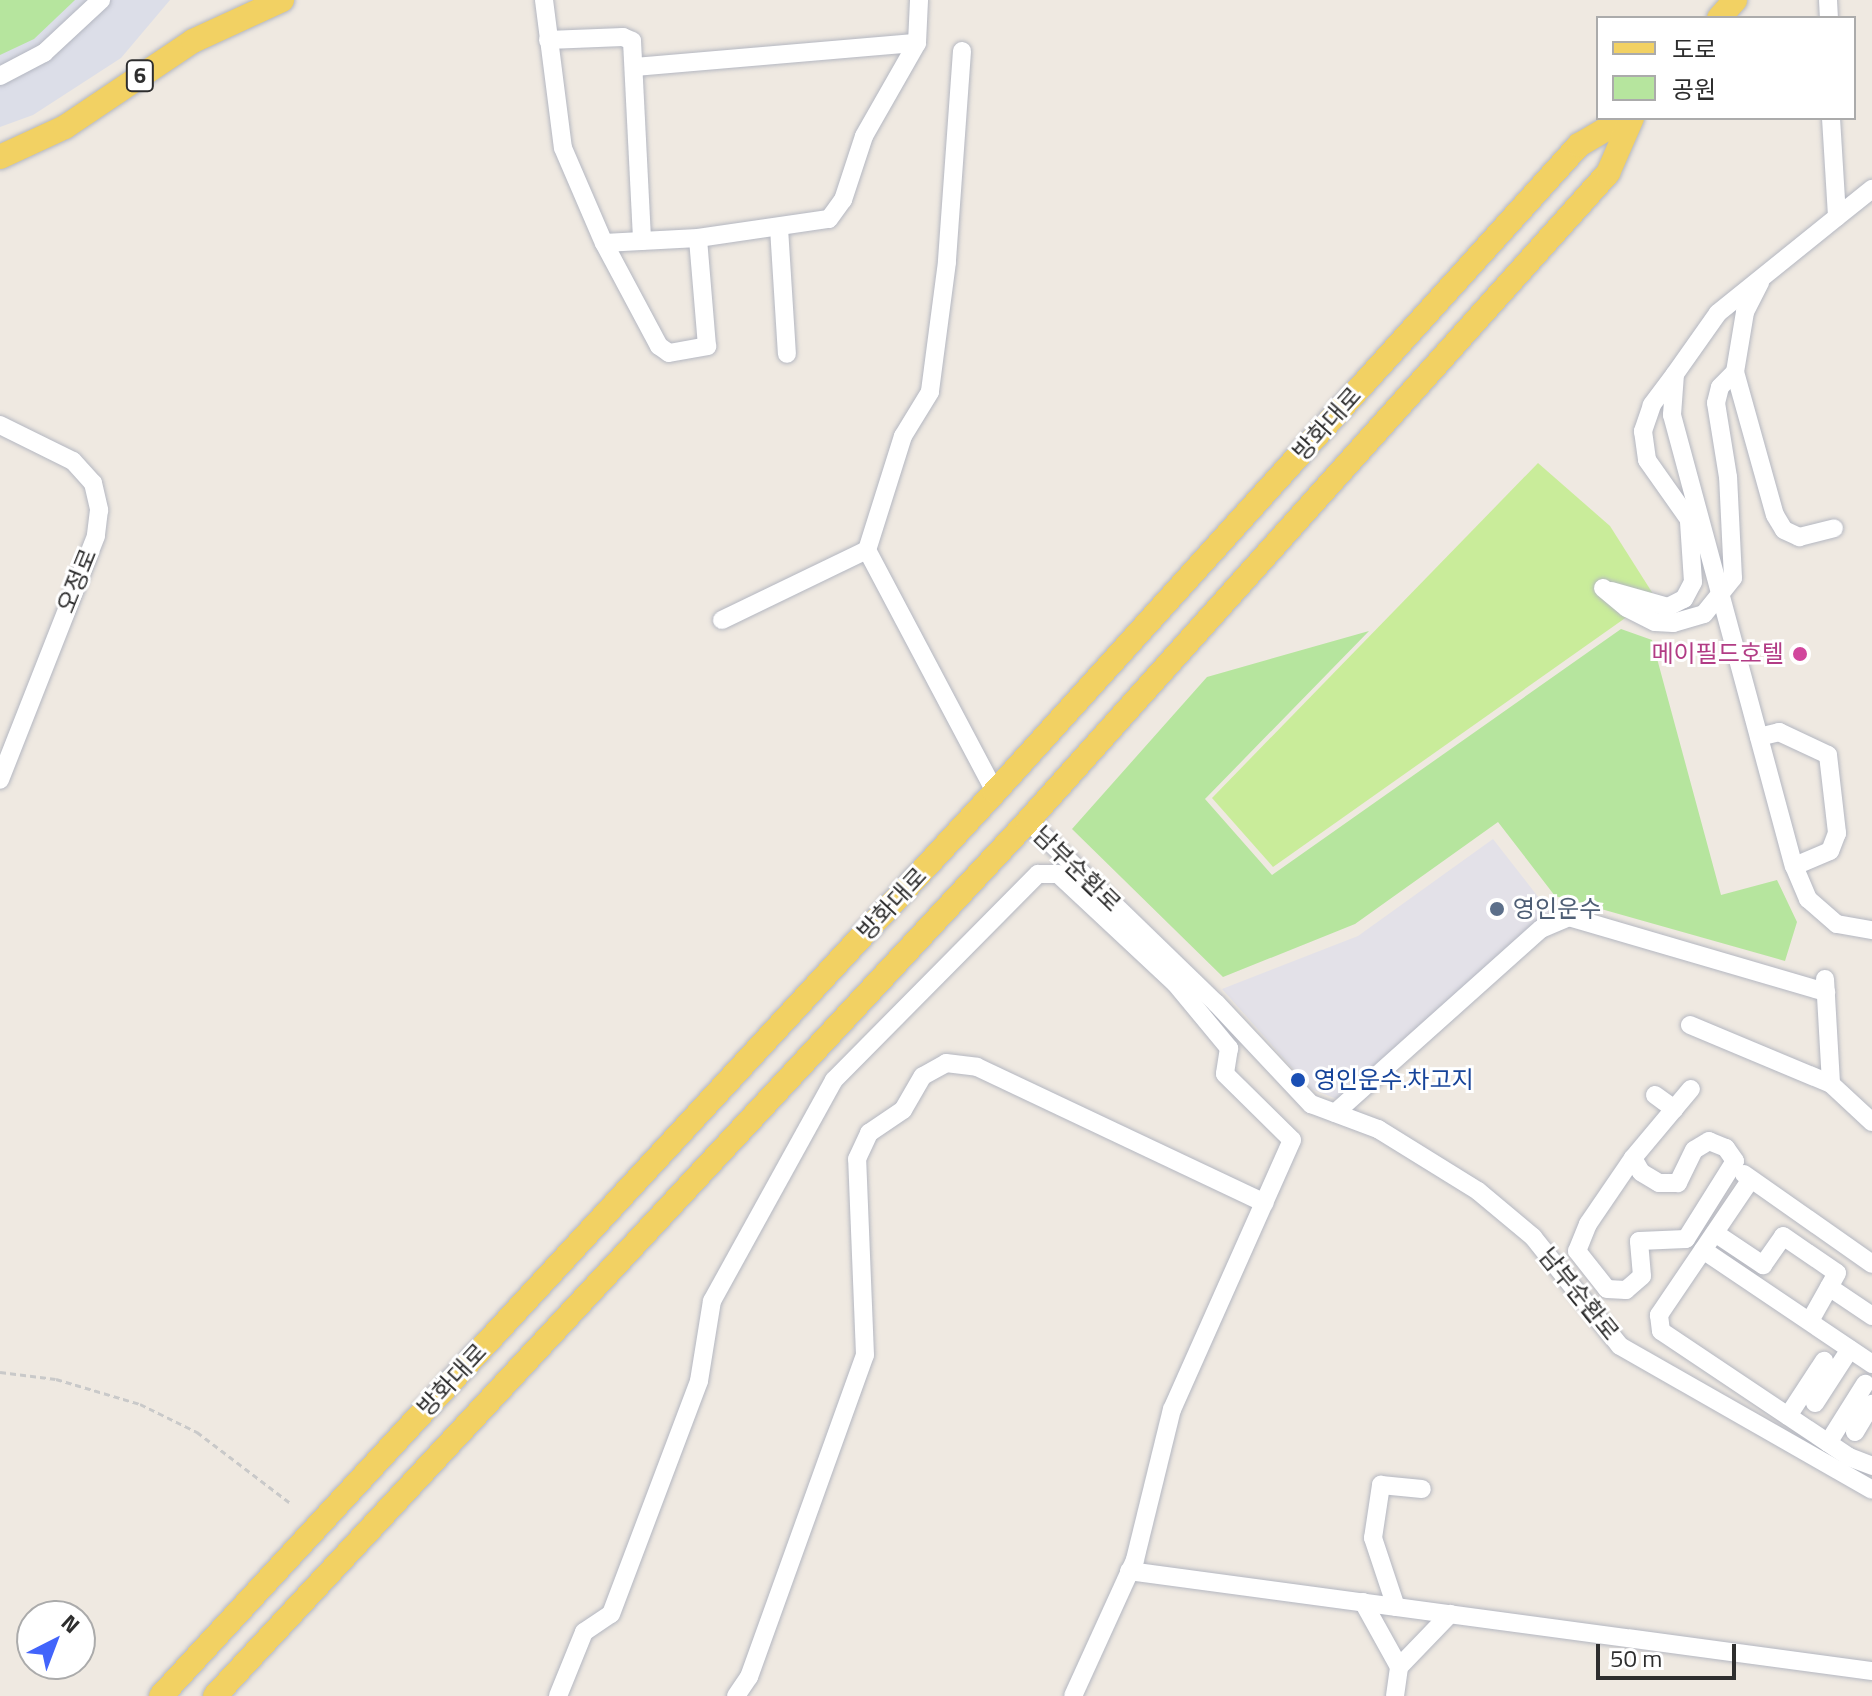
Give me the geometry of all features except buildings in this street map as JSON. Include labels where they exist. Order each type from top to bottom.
[{"type":"main road","points":[[1721,16],[1735,0]]},
{"type":"main road","name":"6","points":[[0,157],[65,127],[193,41],[274,1]]},
{"type":"main road","name":"방화대로","points":[[161,1696],[995,792],[1579,145],[1622,120]]},
{"type":"main road","name":"방화대로","points":[[215,1696],[1028,821],[1608,173],[1631,120]]},
{"type":"street","points":[[0,76],[44,53],[101,0]]},
{"type":"street","points":[[544,0],[563,148],[604,243],[659,346],[676,353],[698,351],[707,342],[698,238]]},
{"type":"street","points":[[604,243],[698,238],[779,228],[823,221],[834,214],[864,136],[917,43],[919,0]]},
{"type":"street","points":[[548,40],[628,38],[635,67],[642,241]]},
{"type":"street","points":[[635,67],[917,43]]},
{"type":"street","points":[[962,51],[947,262],[930,392],[903,436],[867,550],[995,792]]},
{"type":"street","points":[[1831,120],[1837,217]]},
{"type":"street","points":[[1705,542],[1647,460],[1643,431],[1652,405],[1718,313],[1872,189]]},
{"type":"street","points":[[779,228],[787,354]]},
{"type":"street","points":[[1765,273],[1745,312],[1735,372],[1779,523],[1799,537],[1834,528]]},
{"type":"street","points":[[1688,518],[1693,582],[1684,599],[1668,607],[1603,588],[1627,608],[1655,622],[1704,614],[1721,598],[1733,578],[1734,545],[1716,403],[1720,387],[1735,372]]},
{"type":"street","points":[[1675,374],[1672,415],[1794,866],[1808,899],[1837,924],[1872,930]]},
{"type":"street","name":"오정로","points":[[0,425],[73,461],[93,483],[99,510],[96,536],[0,780]]},
{"type":"street","points":[[722,620],[867,550]]},
{"type":"street","points":[[1693,582],[1721,598]]},
{"type":"street","points":[[1759,737],[1779,732],[1828,755],[1837,833],[1830,851],[1794,866]]},
{"type":"street","name":"남부순환로","points":[[1028,821],[1216,1003],[1311,1104],[1378,1129],[1478,1191],[1533,1237],[1620,1346],[1872,1490]]},
{"type":"street","points":[[558,1696],[584,1632],[611,1614],[699,1381],[712,1301],[834,1080],[1038,874],[1058,874],[1175,983],[1229,1048],[1225,1074],[1292,1140],[1172,1409],[1129,1571],[1073,1696]]},
{"type":"street","points":[[1335,1113],[1541,929],[1569,917],[1825,986],[1831,1084]]},
{"type":"street","points":[[1690,1025],[1831,1084],[1872,1122]]},
{"type":"street","points":[[736,1696],[749,1677],[865,1355],[857,1159],[869,1133],[903,1110],[923,1076],[946,1063],[977,1067],[1265,1203]]},
{"type":"street","points":[[1691,1089],[1633,1158],[1588,1224],[1577,1251],[1607,1289],[1626,1290],[1642,1276],[1639,1241],[1686,1239],[1735,1161]]},
{"type":"street","points":[[1655,1095],[1674,1109]]},
{"type":"street","points":[[1633,1158],[1641,1172],[1659,1183],[1678,1183],[1694,1150],[1709,1141],[1726,1148],[1749,1182],[1872,1264]]},
{"type":"street","points":[[1749,1182],[1659,1315],[1661,1331],[1828,1443],[1872,1466]]},
{"type":"street","points":[[1715,1233],[1763,1265],[1783,1236],[1837,1273],[1810,1321]]},
{"type":"street","points":[[1703,1250],[1872,1364]]},
{"type":"street","points":[[1829,1287],[1872,1316]]},
{"type":"street","points":[[1828,1443],[1850,1404],[1850,1349]]},
{"type":"street","points":[[1788,1416],[1815,1366]]},
{"type":"street","points":[[1396,1607],[1373,1538],[1381,1485],[1422,1489]]},
{"type":"street","points":[[1129,1571],[1872,1671]]},
{"type":"street","points":[[1363,1602],[1399,1667]]},
{"type":"street","points":[[1395,1696],[1399,1667],[1450,1614]]},
{"type":"path","points":[[0,1372],[56,1379],[140,1404],[197,1432],[289,1502]]},
{"type":"shaded area","points":[[0,0],[170,0],[121,58],[33,115],[0,127]]},
{"type":"shaded area","name":"영인운수","points":[[1493,839],[1550,912],[1337,1099],[1311,1089],[1222,989],[1358,936]]},
{"type":"green space","points":[[0,0],[75,0],[34,39],[0,55]]},
{"type":"green space","points":[[1538,463],[1610,526],[1655,597],[1273,867],[1212,798]]},
{"type":"green space","points":[[1621,629],[1652,640],[1721,895],[1777,880],[1797,922],[1785,961],[1555,896],[1498,822],[1355,924],[1223,977],[1072,829],[1207,677],[1369,631],[1205,799],[1272,875]]},
{"type":"place","name":"메이필드호텔","points":[[1800,654]]},
{"type":"place","name":"영인운수","points":[[1497,909]]},
{"type":"place","name":"영인운수.차고지","points":[[1298,1080]]}]
